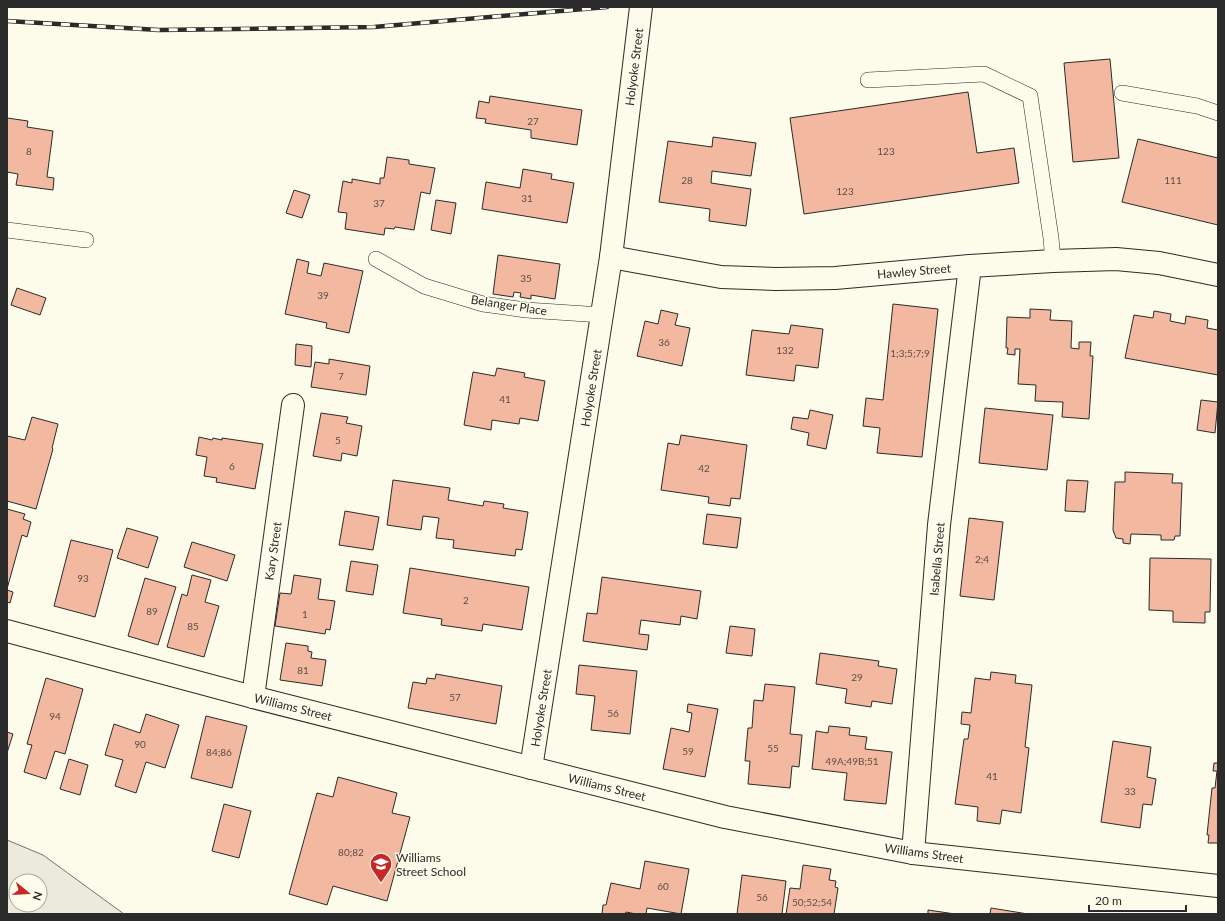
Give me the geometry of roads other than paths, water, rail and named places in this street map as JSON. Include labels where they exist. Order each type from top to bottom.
[{"type":"street","name":"Holyoke Street","points":[[531,768],[611,257],[641,7]]},
{"type":"street","name":"Hawley Street","points":[[611,257],[721,277],[776,279],[835,278],[970,266],[1116,259],[1159,263],[1218,275]]},
{"type":"street","name":"Isabella Street","points":[[913,853],[940,524],[970,266]]},
{"type":"street","name":"Kary Street","points":[[253,697],[293,405]]},
{"type":"street","name":"Williams Street","points":[[7,632],[253,697],[725,817],[913,853],[1218,886]]},
{"type":"lane","points":[[868,80],[984,74],[1030,96],[1054,261]]},
{"type":"lane","points":[[1122,93],[1197,106],[1218,113]]},
{"type":"lane","points":[[7,230],[86,240]]},
{"type":"lane","name":"Belanger Place","points":[[376,259],[424,286],[483,304],[526,310],[602,315]]},
{"type":"railway","points":[[7,21],[159,30],[374,27],[607,7]]},
{"type":"place","name":"Williams Street School","points":[[381,884]]}]
